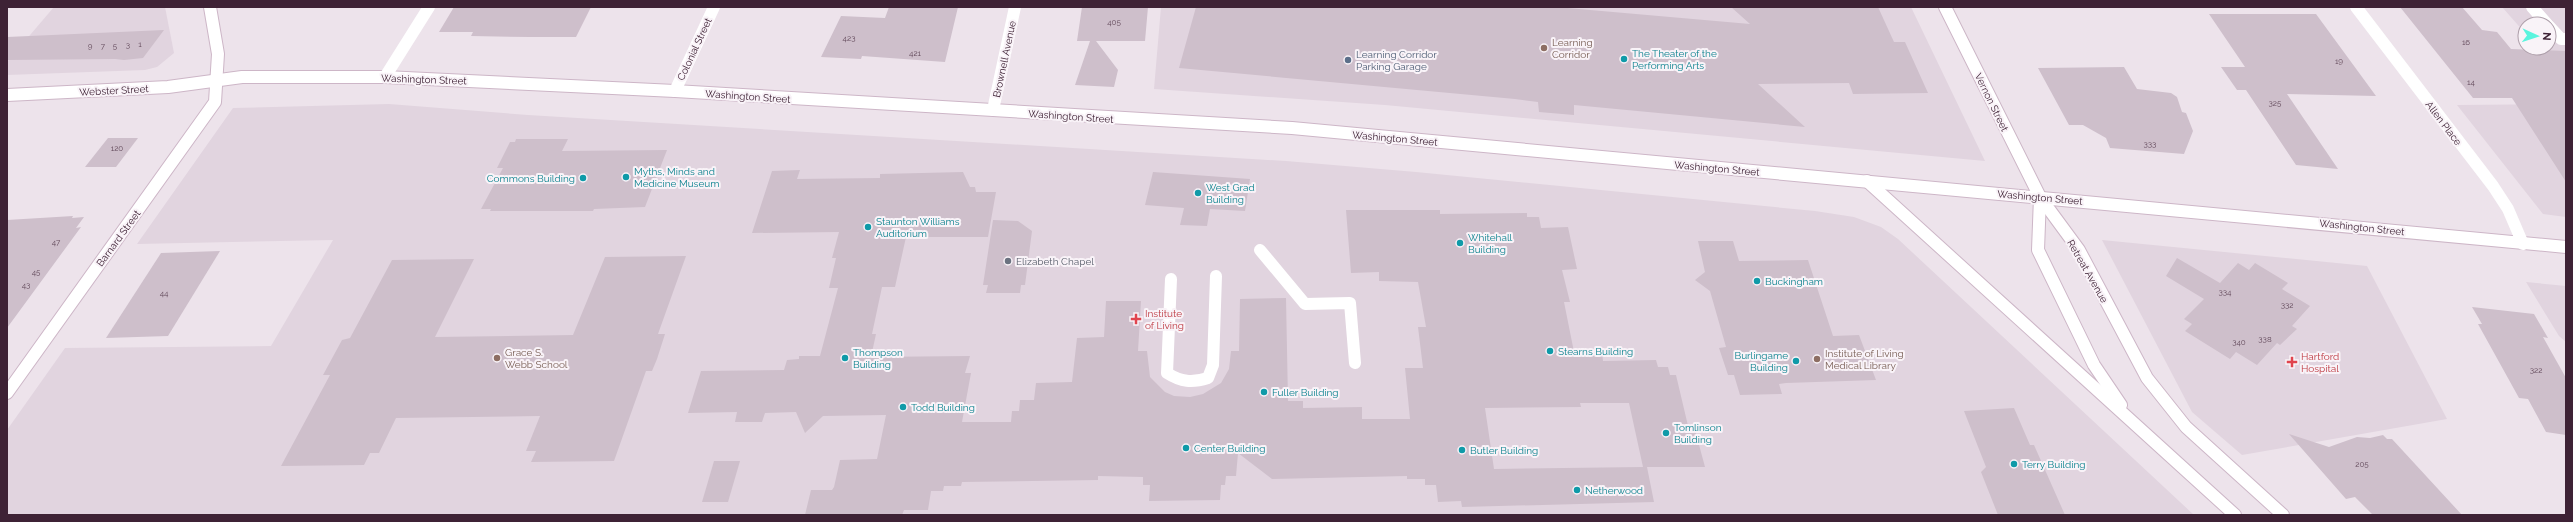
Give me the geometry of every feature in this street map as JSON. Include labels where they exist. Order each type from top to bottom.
[{"type":"main road","name":"Barnard Street","points":[[7,393],[215,102],[220,79],[218,36],[210,7]]},
{"type":"main road","points":[[385,77],[428,7]]},
{"type":"main road","name":"Colonial Street","points":[[675,91],[714,7]]},
{"type":"main road","name":"Brownell Avenue","points":[[993,110],[1016,7]]},
{"type":"main road","name":"Vernon Street","points":[[1945,7],[2040,197]]},
{"type":"main road","name":"Allen Place","points":[[2356,7],[2493,186],[2508,209],[2523,244]]},
{"type":"main road","points":[[2532,7],[2540,16]]},
{"type":"main road","points":[[2557,36],[2560,39],[2566,39]]},
{"type":"main road","name":"Washington Street","points":[[220,79],[242,77],[385,77],[675,91],[1292,128],[2566,247]]},
{"type":"main road","name":"Webster Street","points":[[7,95],[168,87],[220,79]]},
{"type":"main road","points":[[1866,181],[2234,515]]},
{"type":"main road","points":[[2040,197],[2038,250],[2094,365],[2120,403],[2151,440]]},
{"type":"main road","name":"Retreat Avenue","points":[[2040,197],[2079,250],[2137,361],[2171,411],[2186,427],[2283,515]]},
{"type":"main road","points":[[1260,250],[1305,304],[1350,303],[1355,363]]},
{"type":"main road","points":[[1171,279],[1167,373],[1177,380],[1194,383],[1208,378],[1213,365],[1216,276]]},
{"type":"shaded area","points":[[54,7],[165,7],[174,53],[157,67],[145,70],[7,75],[7,62]]},
{"type":"shaded area","name":"Learning Corridor","points":[[1161,7],[1911,7],[1985,161],[1385,105],[1154,89]]},
{"type":"shaded area","points":[[2502,7],[2566,7],[2566,81],[2545,56],[2557,56],[2557,16],[2517,16],[2517,24]]},
{"type":"shaded area","name":"Institute of Living","points":[[389,104],[528,115],[1286,161],[1416,172],[1815,211],[1854,217],[1881,227],[1898,239],[2194,515],[7,515],[7,430],[65,348],[271,346],[333,240],[137,244],[233,108]]},
{"type":"shaded area","points":[[2566,104],[2566,217],[2543,214],[2457,105]]},
{"type":"shaded area","name":"Hartford Hospital","points":[[2102,240],[2367,266],[2447,419],[2242,455],[2192,412]]},
{"type":"shaded area","points":[[2526,282],[2566,286],[2566,342],[2559,336]]},
{"type":"building","points":[[454,7],[591,7],[576,37],[530,37],[471,36],[473,32],[439,32]]},
{"type":"building","points":[[889,7],[958,7],[945,62],[862,56],[861,59],[821,57],[841,16],[885,18]]},
{"type":"building","points":[[1082,7],[1148,7],[1145,41],[1096,41],[1118,70],[1114,87],[1075,85],[1090,41],[1077,41]]},
{"type":"building","name":"Learning Corridor","points":[[1196,7],[1556,7],[1750,24],[1731,7],[1878,7],[1894,42],[1905,42],[1928,93],[1853,94],[1849,83],[1758,84],[1805,127],[1574,105],[1574,115],[1539,112],[1538,102],[1515,99],[1179,68]]},
{"type":"building","points":[[2400,7],[2462,7],[2482,30],[2497,32],[2511,49],[2517,49],[2517,56],[2557,56],[2557,51],[2566,51],[2566,182],[2512,98],[2473,98]]},
{"type":"building","points":[[2209,14],[2316,14],[2376,96],[2287,94],[2338,169],[2296,165],[2246,90],[2237,90],[2221,67],[2245,67]]},
{"type":"building","points":[[164,30],[143,58],[124,60],[7,60],[7,37]]},
{"type":"building","points":[[2124,67],[2137,89],[2171,93],[2177,97],[2182,112],[2186,113],[2193,131],[2184,154],[2110,148],[2106,138],[2083,125],[2069,125],[2038,68]]},
{"type":"building","points":[[108,138],[138,138],[116,167],[85,167]]},
{"type":"building","name":"Commons Building","points":[[516,139],[568,139],[562,151],[667,150],[645,207],[594,209],[593,211],[490,211],[491,209],[481,209],[503,168],[497,168],[510,142],[515,142]]},
{"type":"building","points":[[800,170],[797,179],[880,178],[880,174],[963,172],[970,187],[975,187],[976,192],[996,192],[988,237],[906,237],[895,287],[882,287],[872,334],[876,334],[871,357],[970,356],[965,373],[971,373],[962,422],[1011,422],[1012,411],[1019,411],[1020,400],[1034,400],[1036,383],[1072,382],[1077,338],[1104,337],[1106,301],[1141,301],[1138,351],[1147,351],[1150,377],[1165,392],[1174,396],[1190,397],[1203,394],[1221,383],[1229,369],[1231,351],[1239,351],[1240,299],[1286,298],[1288,401],[1303,401],[1303,408],[1362,407],[1362,419],[1410,419],[1405,368],[1423,368],[1418,327],[1426,327],[1418,282],[1379,281],[1379,272],[1351,273],[1346,210],[1440,210],[1440,214],[1527,213],[1527,217],[1539,217],[1541,228],[1568,227],[1577,269],[1562,270],[1570,302],[1564,302],[1574,352],[1602,351],[1603,361],[1656,360],[1658,367],[1668,367],[1670,375],[1676,375],[1689,430],[1695,430],[1705,467],[1647,467],[1654,502],[1462,507],[1461,501],[1438,502],[1436,485],[1425,485],[1425,479],[1407,479],[1407,476],[1272,479],[1238,453],[1236,476],[1226,476],[1225,485],[1221,485],[1220,500],[1149,501],[1150,485],[1143,485],[1143,477],[1098,476],[1098,480],[962,482],[961,486],[944,486],[943,491],[931,491],[928,510],[904,510],[902,515],[805,515],[811,490],[832,490],[834,487],[840,460],[877,459],[886,415],[823,416],[805,433],[796,412],[765,413],[762,422],[735,422],[737,412],[688,413],[701,371],[784,370],[787,360],[799,359],[799,356],[820,356],[838,288],[829,288],[836,258],[832,258],[839,232],[752,233],[772,171]],"holes":[[[1580,403],[1629,403],[1643,467],[1494,469],[1485,408],[1581,407]]]},
{"type":"building","name":"West Grad Building","points":[[1153,172],[1250,179],[1245,211],[1210,209],[1207,226],[1180,225],[1184,208],[1145,205]]},
{"type":"building","points":[[73,216],[72,218],[84,217],[76,228],[81,227],[7,328],[7,220]]},
{"type":"building","name":"Elizabeth Chapel","points":[[993,220],[1018,221],[1032,231],[1025,285],[1021,285],[1020,293],[986,293],[988,285],[983,285]]},
{"type":"building","points":[[1698,241],[1733,241],[1739,261],[1808,260],[1833,336],[1859,335],[1876,380],[1786,383],[1779,384],[1782,394],[1740,395],[1734,375],[1728,375],[1719,348],[1726,347],[1710,291],[1695,280],[1705,272]]},
{"type":"building","points":[[220,251],[168,336],[106,338],[161,253]]},
{"type":"building","points":[[686,256],[658,334],[665,334],[657,359],[652,371],[646,371],[614,461],[531,462],[536,451],[526,451],[540,416],[396,418],[379,453],[370,453],[364,465],[281,466],[330,375],[323,375],[342,340],[350,338],[392,260],[474,259],[435,337],[573,335],[605,257]]},
{"type":"building","points":[[2177,258],[2220,283],[2238,263],[2249,270],[2255,263],[2288,283],[2282,289],[2310,306],[2292,326],[2297,329],[2280,345],[2277,343],[2257,365],[2236,352],[2230,359],[2185,331],[2192,324],[2184,319],[2204,299],[2166,276]]},
{"type":"building","points":[[2472,307],[2534,314],[2548,338],[2543,337],[2566,378],[2566,435],[2546,432],[2528,399],[2519,398],[2478,324],[2482,324]]},
{"type":"building","name":"Terry Building","points":[[2014,408],[2030,445],[2034,445],[2065,515],[1998,515],[1981,472],[1986,467],[1964,411]]},
{"type":"building","points":[[2289,434],[2329,447],[2357,437],[2370,438],[2383,435],[2387,439],[2392,439],[2462,515],[2373,515],[2355,497],[2346,499]]},
{"type":"building","points":[[714,461],[740,461],[728,502],[702,502]]},
{"type":"place","name":"Learning Corridor","points":[[1544,48]]},
{"type":"place","name":"The Theater of the Performing Arts","points":[[1624,59]]},
{"type":"place","name":"Learning Corridor Parking Garage","points":[[1348,60]]},
{"type":"place","name":"Myths, Minds and Medicine Museum","points":[[626,177]]},
{"type":"place","name":"Commons Building","points":[[583,178]]},
{"type":"place","name":"West Grad Building","points":[[1198,193]]},
{"type":"place","name":"Staunton Williams Auditorium","points":[[868,227]]},
{"type":"place","name":"Whitehall Building","points":[[1460,243]]},
{"type":"place","name":"Elizabeth Chapel","points":[[1008,261]]},
{"type":"place","name":"Buckingham","points":[[1757,281]]},
{"type":"place","name":"Institute of Living","points":[[1136,319]]},
{"type":"place","name":"Stearns Building","points":[[1550,351]]},
{"type":"place","name":"Grace S. Webb School","points":[[497,358]]},
{"type":"place","name":"Thompson Building","points":[[845,358]]},
{"type":"place","name":"Institute of Living Medical Library","points":[[1817,359]]},
{"type":"place","name":"Burlingame Building","points":[[1796,361]]},
{"type":"place","name":"Hartford Hospital","points":[[2292,362]]},
{"type":"place","name":"Fuller Building","points":[[1264,392]]},
{"type":"place","name":"Todd Building","points":[[903,407]]},
{"type":"place","name":"Tomlinson Building","points":[[1666,433]]},
{"type":"place","name":"Center Building","points":[[1186,448]]},
{"type":"place","name":"Butler Building","points":[[1462,450]]},
{"type":"place","name":"Terry Building","points":[[2014,464]]},
{"type":"place","name":"Netherwood","points":[[1577,490]]}]
